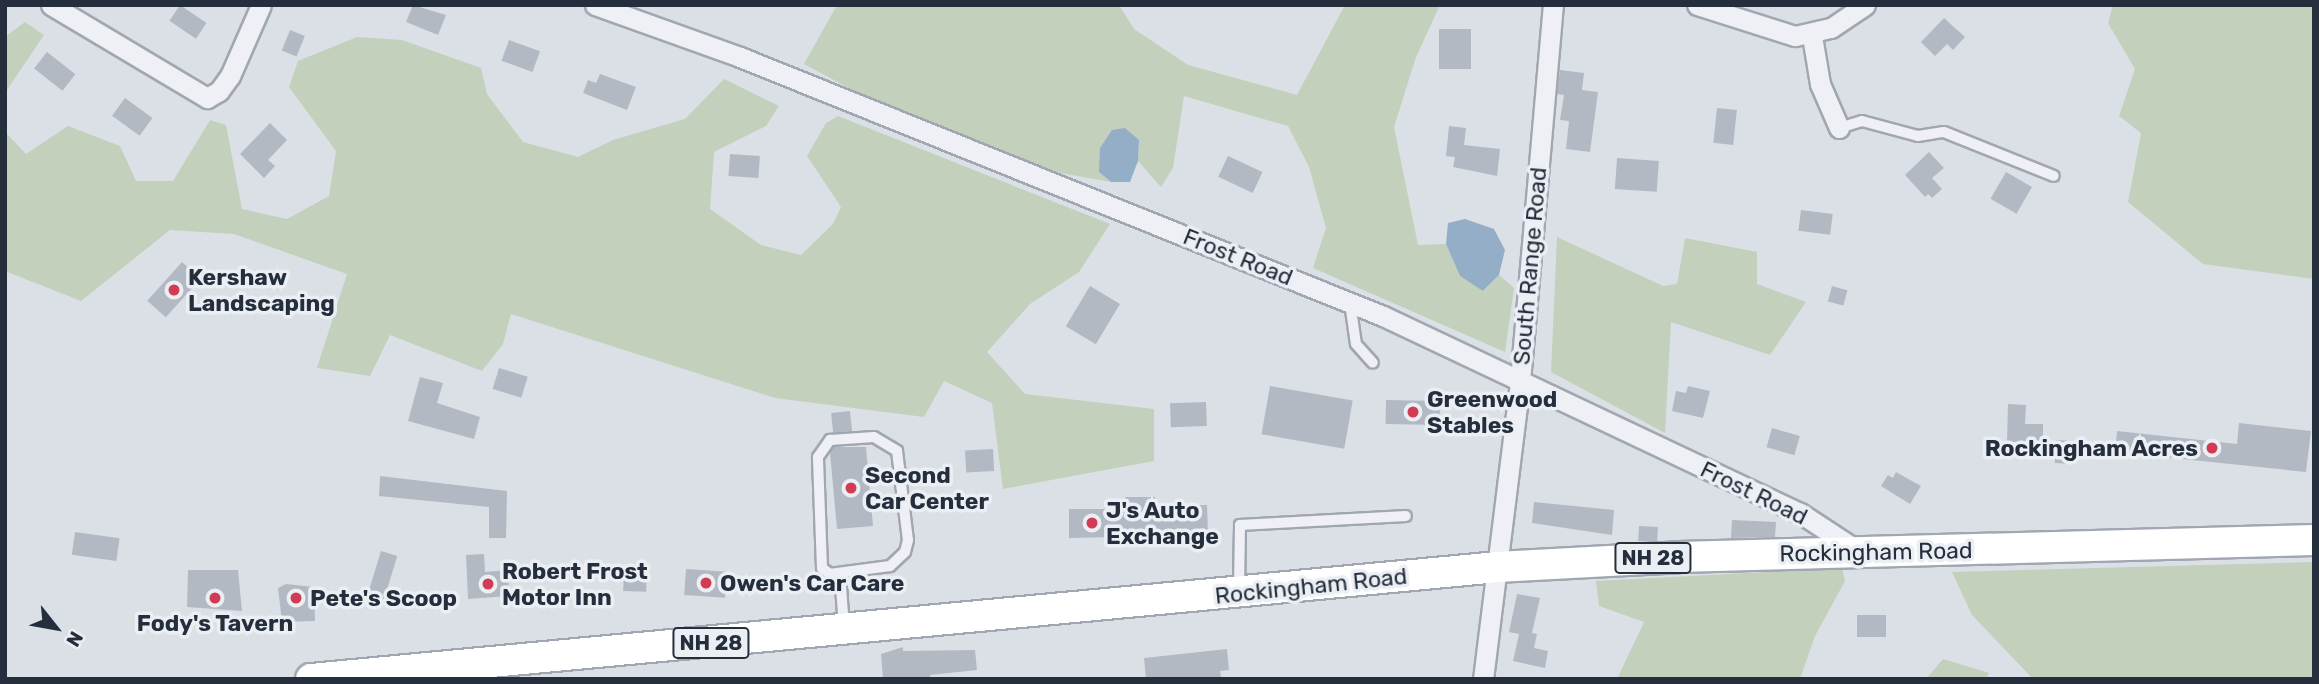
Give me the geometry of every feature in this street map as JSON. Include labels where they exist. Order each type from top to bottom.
[{"type":"main road","name":"Rockingham Road","points":[[310,679],[844,631],[1497,567],[1679,557],[2314,540]]},
{"type":"street","points":[[51,5],[207,98],[225,85],[261,5]]},
{"type":"street","name":"Frost Road","points":[[595,5],[740,57],[1350,303],[1800,513],[1862,553]]},
{"type":"street","name":"South Range Road","points":[[1483,679],[1520,381],[1553,5]]},
{"type":"street","points":[[1696,5],[1768,29],[1812,36],[1865,5]]},
{"type":"street","points":[[1812,36],[1820,84],[1839,128]]},
{"type":"lane","points":[[1839,128],[1862,121],[1918,136],[1944,132],[2054,176]]},
{"type":"lane","points":[[1350,303],[1356,344],[1373,363]]},
{"type":"lane","points":[[874,437],[897,451],[908,540],[890,566],[840,573],[830,575],[822,568],[818,457],[830,440],[874,437]]},
{"type":"lane","points":[[1239,593],[1240,525],[1406,516]]},
{"type":"lane","points":[[840,573],[844,631]]},
{"type":"green space","points":[[837,5],[1119,5],[1134,29],[1188,65],[1297,95],[1345,5],[1440,5],[1416,57],[1394,127],[1418,245],[1446,244],[1460,276],[1484,291],[1499,275],[1514,288],[1505,352],[1313,268],[1326,228],[1309,167],[1288,126],[1184,96],[1173,168],[1161,187],[1138,161],[1139,140],[1099,172],[1111,182],[1038,169],[860,94],[804,64]]},
{"type":"green space","points":[[2113,5],[2314,5],[2314,279],[2203,264],[2128,202],[2141,133],[2119,116],[2135,69],[2108,23]]},
{"type":"green space","points":[[25,22],[44,35],[5,93],[5,37]]},
{"type":"green space","points":[[357,37],[402,40],[481,68],[487,94],[523,142],[578,157],[613,140],[685,119],[724,79],[779,106],[766,126],[714,152],[710,209],[761,245],[801,255],[833,224],[841,207],[807,156],[826,123],[838,116],[1110,224],[1079,272],[1030,304],[987,352],[1025,394],[1154,409],[1154,461],[1003,489],[992,403],[944,381],[924,417],[775,398],[511,314],[503,344],[482,371],[390,335],[370,376],[317,368],[347,274],[234,234],[170,230],[81,301],[5,271],[5,132],[26,154],[68,126],[120,146],[136,181],[173,181],[210,120],[226,125],[242,209],[287,219],[329,196],[336,151],[289,87],[298,61]]},
{"type":"green space","points":[[1557,237],[1663,286],[1677,284],[1685,238],[1757,252],[1757,284],[1806,302],[1770,355],[1671,322],[1665,433],[1551,372]]},
{"type":"green space","points":[[2314,562],[2314,679],[2033,679],[1972,615],[1952,572]]},
{"type":"green space","points":[[1842,568],[1845,581],[1815,636],[1800,679],[1617,679],[1644,622],[1599,606],[1596,581]]},
{"type":"green space","points":[[1943,659],[1989,673],[1986,679],[1926,679]]},
{"type":"water","points":[[1125,128],[1139,140],[1138,161],[1130,182],[1111,182],[1099,172],[1100,148],[1112,130]]},
{"type":"water","points":[[1465,219],[1494,229],[1505,250],[1499,275],[1483,291],[1460,276],[1446,244],[1448,223]]},
{"type":"building","points":[[180,5],[207,23],[196,39],[169,21]]},
{"type":"building","points":[[413,5],[446,15],[438,35],[406,22]]},
{"type":"building","points":[[1944,18],[1965,37],[1953,50],[1947,44],[1935,56],[1921,42]]},
{"type":"building","points":[[1439,29],[1471,29],[1471,69],[1439,69]]},
{"type":"building","points":[[290,30],[305,36],[297,56],[282,50]]},
{"type":"building","points":[[509,40],[540,51],[532,72],[501,61]]},
{"type":"building","points":[[47,52],[75,74],[62,91],[34,69]]},
{"type":"building","points":[[1560,70],[1584,73],[1582,90],[1598,92],[1590,152],[1566,149],[1569,121],[1560,120],[1564,95],[1557,94]]},
{"type":"building","points":[[600,74],[636,87],[627,110],[583,93],[588,80],[596,83]]},
{"type":"building","points":[[125,98],[153,118],[140,136],[112,116]]},
{"type":"building","points":[[1717,108],[1737,110],[1733,145],[1713,143]]},
{"type":"building","points":[[270,123],[287,140],[268,160],[275,166],[264,178],[240,154]]},
{"type":"building","points":[[1449,126],[1466,128],[1464,145],[1500,149],[1497,176],[1453,167],[1455,157],[1446,156]]},
{"type":"building","points":[[1929,152],[1944,168],[1932,178],[1942,189],[1932,198],[1928,194],[1925,197],[1905,175]]},
{"type":"building","points":[[730,154],[760,156],[758,178],[728,176]]},
{"type":"building","points":[[1228,156],[1262,172],[1253,193],[1218,177]]},
{"type":"building","points":[[1617,158],[1659,161],[1657,192],[1615,189]]},
{"type":"building","points":[[2006,172],[2032,187],[2016,214],[1990,199]]},
{"type":"building","points":[[1801,210],[1833,214],[1830,235],[1798,231]]},
{"type":"building","name":"Kershaw Landscaping","points":[[182,262],[201,279],[166,317],[147,301]]},
{"type":"building","points":[[1090,286],[1120,304],[1096,344],[1066,326]]},
{"type":"building","points":[[1832,286],[1847,290],[1843,306],[1828,301]]},
{"type":"building","points":[[499,368],[528,377],[521,398],[493,389]]},
{"type":"building","points":[[420,377],[443,383],[437,403],[480,417],[474,439],[408,421]]},
{"type":"building","points":[[1270,386],[1353,401],[1344,449],[1261,434]]},
{"type":"building","points":[[1688,386],[1710,391],[1703,418],[1672,411],[1676,391],[1686,393]]},
{"type":"building","name":"Greenwood Stables","points":[[1386,400],[1440,401],[1440,425],[1386,424]]},
{"type":"building","points":[[1206,402],[1207,426],[1171,427],[1170,403]]},
{"type":"building","points":[[2008,404],[2026,405],[2025,424],[2043,424],[2043,442],[2007,442]]},
{"type":"building","points":[[850,411],[852,431],[833,433],[831,413]]},
{"type":"building","name":"Rockingham Acres","points":[[2239,423],[2311,431],[2306,472],[2115,452],[2117,431],[2237,444]]},
{"type":"building","points":[[1772,428],[1800,436],[1794,455],[1766,447]]},
{"type":"building","points":[[2056,440],[2075,441],[2074,464],[2055,463]]},
{"type":"building","name":"Second Car Center","points":[[834,447],[866,447],[873,526],[837,529],[830,453]]},
{"type":"building","points":[[993,449],[994,471],[966,472],[965,450]]},
{"type":"building","points":[[1896,472],[1921,486],[1910,504],[1881,486],[1888,475],[1893,478]]},
{"type":"building","points":[[380,476],[507,491],[506,538],[489,538],[489,507],[379,496]]},
{"type":"building","points":[[1125,497],[1155,497],[1155,506],[1207,505],[1208,535],[1069,538],[1069,509],[1126,509]]},
{"type":"building","points":[[1534,502],[1614,510],[1612,535],[1532,523]]},
{"type":"building","points":[[1732,520],[1776,522],[1775,537],[1731,538]]},
{"type":"building","points":[[1639,526],[1658,527],[1657,542],[1638,541]]},
{"type":"building","points":[[75,532],[120,538],[116,561],[72,555]]},
{"type":"building","points":[[381,551],[397,556],[384,599],[368,594]]},
{"type":"building","name":"Robert Frost Motor Inn","points":[[484,554],[485,572],[508,570],[509,596],[468,599],[466,555]]},
{"type":"building","points":[[624,568],[647,569],[646,592],[623,591]]},
{"type":"building","name":"Owen's Car Care","points":[[686,569],[727,572],[725,598],[684,595]]},
{"type":"building","name":"Fody's Tavern","points":[[188,570],[238,570],[242,611],[187,607]]},
{"type":"building","name":"Pete's Scoop","points":[[286,584],[314,587],[315,621],[282,622],[278,588]]},
{"type":"building","points":[[1517,594],[1540,598],[1532,633],[1537,634],[1534,648],[1548,651],[1545,668],[1513,661],[1519,634],[1509,632]]},
{"type":"building","points":[[1857,615],[1886,615],[1886,637],[1857,637]]},
{"type":"building","points":[[903,647],[903,651],[975,650],[977,670],[930,675],[931,679],[883,679],[881,654]]},
{"type":"building","points":[[1227,649],[1229,670],[1220,671],[1221,677],[1146,679],[1144,658]]},
{"type":"place","name":"Kershaw Landscaping","points":[[174,290]]},
{"type":"place","name":"Greenwood Stables","points":[[1413,412]]},
{"type":"place","name":"Rockingham Acres","points":[[2212,448]]},
{"type":"place","name":"Second Car Center","points":[[851,488]]},
{"type":"place","name":"J's Auto Exchange","points":[[1092,523]]},
{"type":"place","name":"Owen's Car Care","points":[[706,583]]},
{"type":"place","name":"Robert Frost Motor Inn","points":[[488,584]]},
{"type":"place","name":"Fody's Tavern","points":[[215,598]]},
{"type":"place","name":"Pete's Scoop","points":[[296,598]]}]
